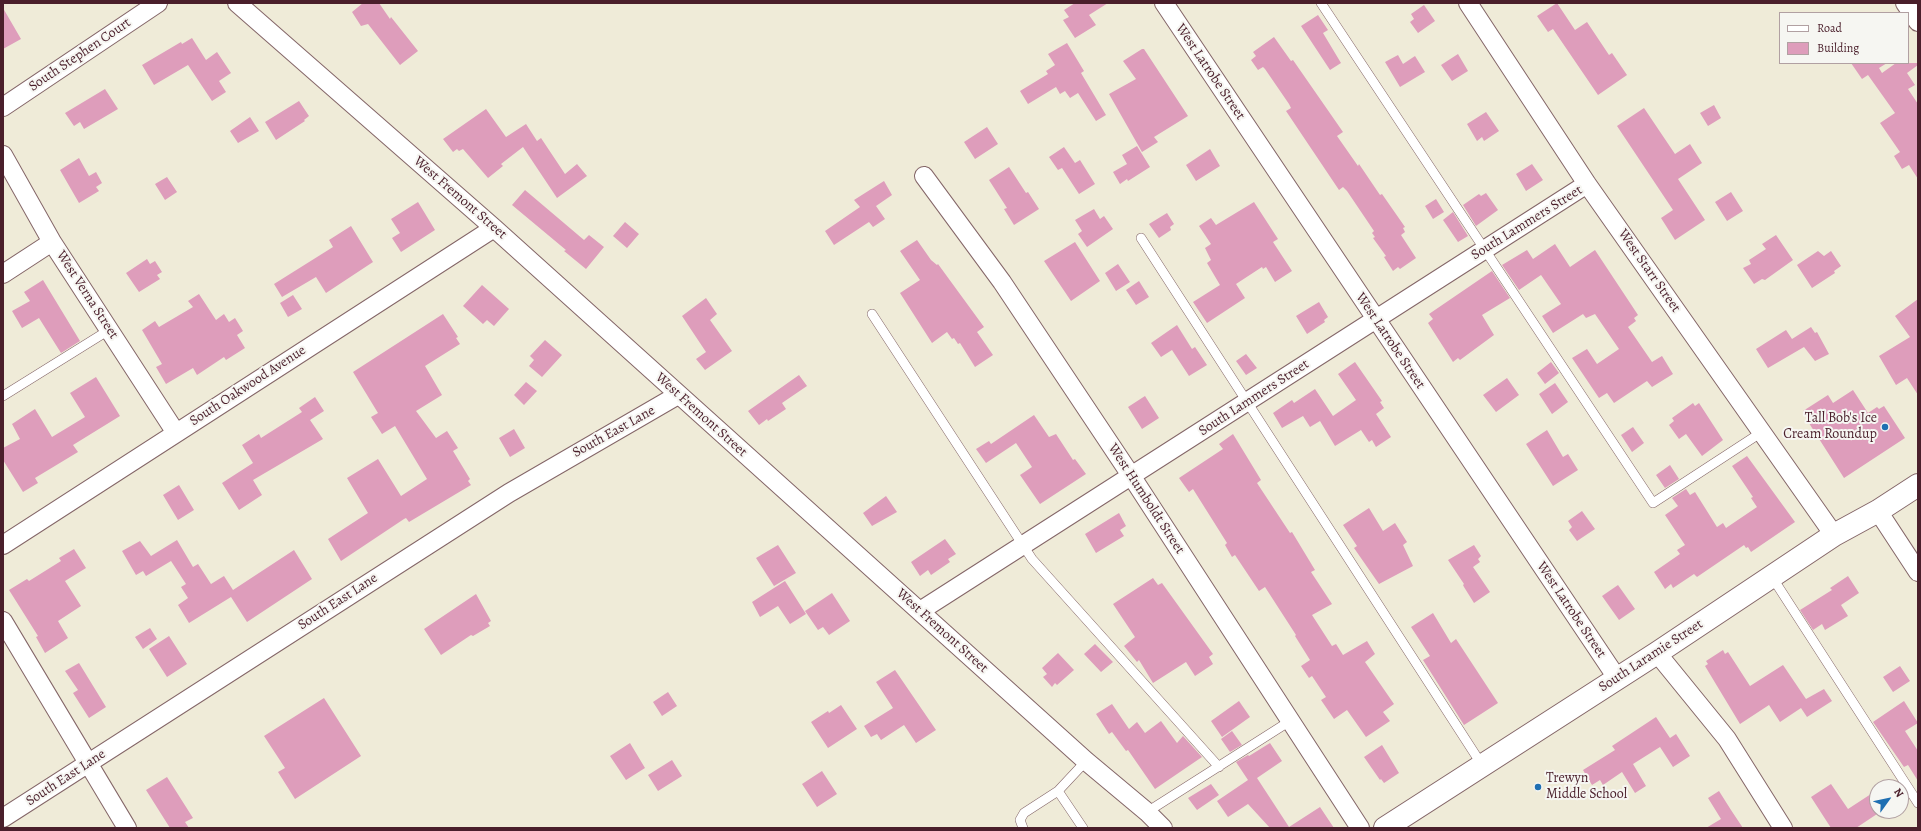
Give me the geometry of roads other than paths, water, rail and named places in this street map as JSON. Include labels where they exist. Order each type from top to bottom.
[{"type":"street","name":"South Stephen Court","points":[[3,107],[158,3]]},
{"type":"street","name":"West Fremont Street","points":[[237,3],[494,228],[678,396],[1086,761],[1147,812],[1163,828]]},
{"type":"street","name":"West Latrobe Street","points":[[1164,3],[1617,678]]},
{"type":"street","name":"West Starr Street","points":[[1468,3],[1587,184],[1834,535]]},
{"type":"street","points":[[1905,3],[1918,22]]},
{"type":"street","name":"West Verna Street","points":[[3,155],[52,242],[176,433]]},
{"type":"street","name":"West Humboldt Street","points":[[924,176],[984,256],[1132,477],[1360,828]]},
{"type":"street","name":"South Lammers Street","points":[[920,611],[1132,477],[1375,319],[1587,184]]},
{"type":"street","name":"South Oakwood Avenue","points":[[3,545],[494,228]]},
{"type":"street","points":[[3,274],[52,242]]},
{"type":"street","name":"South East Lane","points":[[3,818],[200,692],[308,620],[509,493],[678,396]]},
{"type":"street","name":"South Laramie Street","points":[[1385,828],[1617,678],[1657,654],[1834,535],[1878,511],[1918,485]]},
{"type":"street","points":[[1878,511],[1918,572]]},
{"type":"street","points":[[3,621],[127,828]]},
{"type":"street","points":[[1657,654],[1727,739],[1783,828]]},
{"type":"lane","points":[[1322,3],[1653,502],[1762,432]]},
{"type":"lane","points":[[1141,238],[1482,765]]},
{"type":"lane","points":[[872,314],[1023,546],[1037,565],[1219,767]]},
{"type":"lane","points":[[3,396],[109,330]]},
{"type":"lane","points":[[1772,577],[1918,803]]},
{"type":"lane","points":[[1147,812],[1290,721]]},
{"type":"lane","points":[[1023,828],[1020,820],[1024,813],[1058,791],[1086,761]]},
{"type":"lane","points":[[1058,791],[1083,828]]},
{"type":"place","name":"Tall Bob's Ice Cream Roundup","points":[[1885,427]]},
{"type":"place","name":"Trewyn Middle School","points":[[1538,787]]}]
